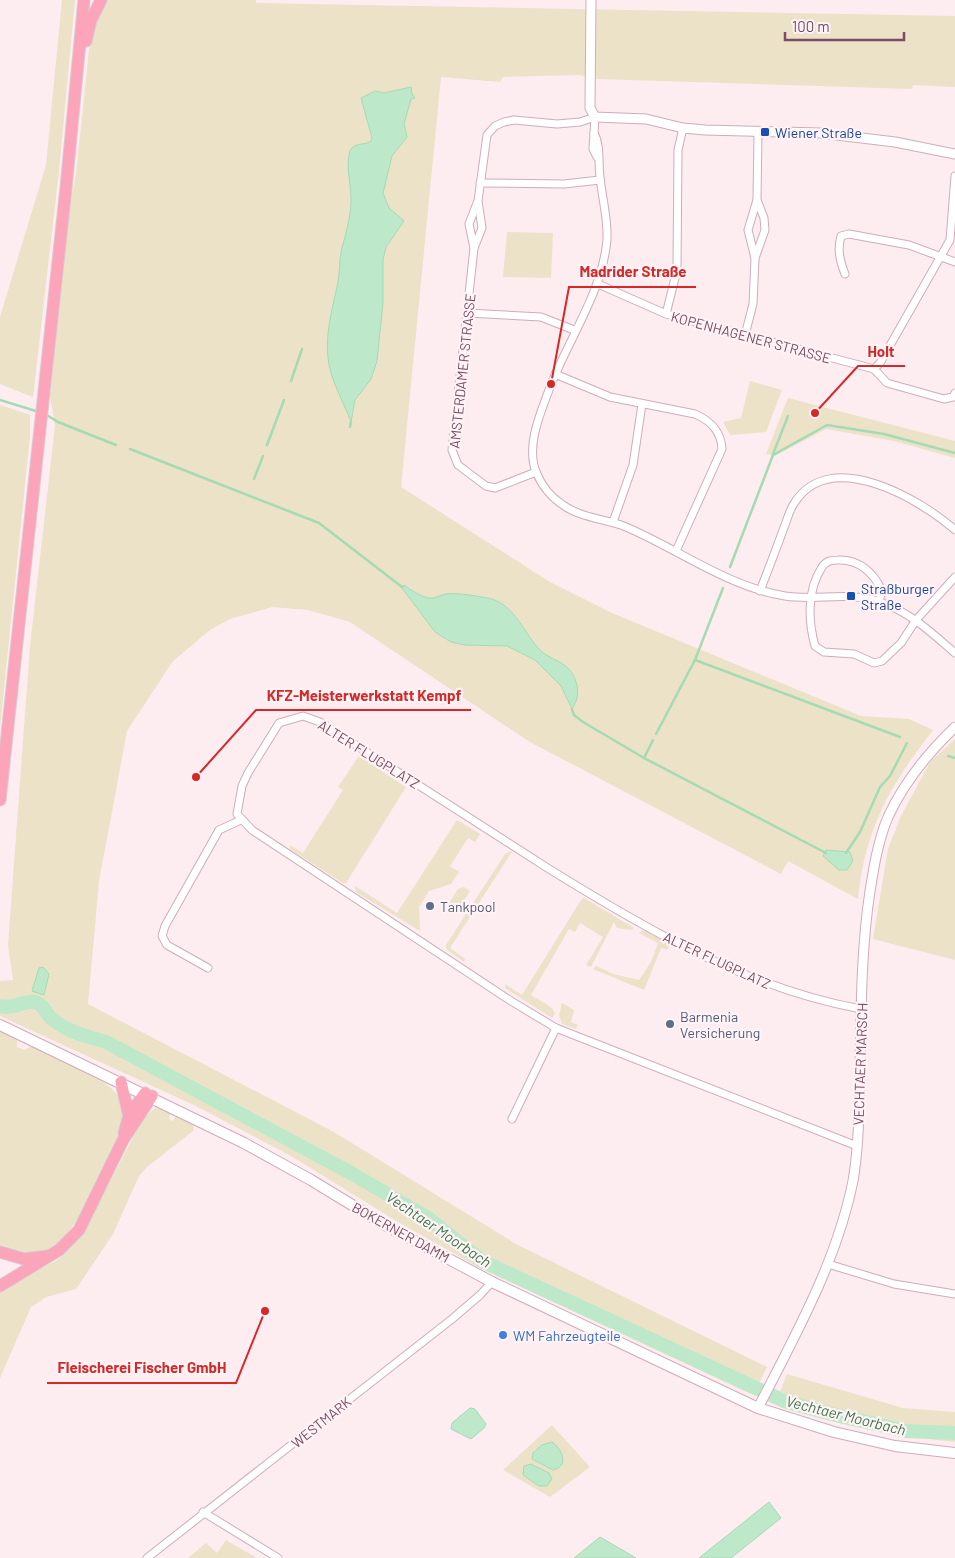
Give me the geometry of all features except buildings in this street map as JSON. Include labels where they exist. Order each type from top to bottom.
[{"type":"main road","points":[[0,800],[84,0]]},
{"type":"main road","points":[[74,103],[80,92],[88,31],[101,0]]},
{"type":"main road","name":"BOKERNER DAMM","points":[[0,1025],[244,1143],[311,1180],[385,1225],[492,1282],[758,1408],[834,1432],[894,1446],[955,1452]]},
{"type":"main road","points":[[121,1082],[129,1116],[123,1140]]},
{"type":"main road","points":[[129,1116],[148,1095]]},
{"type":"main road","points":[[0,1286],[52,1255],[70,1241],[79,1230],[123,1140],[148,1095]]},
{"type":"main road","points":[[0,1252],[24,1259],[52,1255]]},
{"type":"street","points":[[591,0],[590,108],[595,117],[594,133],[599,149],[597,157],[605,207],[607,240],[598,284],[574,330],[555,374],[534,437],[536,472],[547,491],[573,511],[614,522],[722,575],[760,591],[784,596],[811,598],[852,596],[879,602],[916,620],[955,653]]},
{"type":"street","points":[[595,117],[646,119],[683,128],[844,136],[894,142],[955,154]]},
{"type":"street","name":"AMSTERDAMER STRASSE","points":[[536,472],[502,488],[486,486],[458,465],[452,450],[474,248],[482,228],[478,201],[487,135],[495,126],[514,120],[543,124],[580,122],[595,117]]},
{"type":"street","points":[[666,314],[677,270],[678,150],[683,128]]},
{"type":"street","points":[[745,335],[754,304],[755,258],[748,230],[757,200],[758,132]]},
{"type":"street","points":[[955,176],[950,240],[880,363],[874,369],[886,383],[944,399],[953,397],[955,393]]},
{"type":"street","points":[[480,183],[564,184],[600,180]]},
{"type":"street","points":[[755,258],[765,230],[764,218],[757,200]]},
{"type":"street","name":"AMSTERDAMER STRASSE","points":[[474,248],[469,224],[478,201]]},
{"type":"street","points":[[845,274],[839,257],[839,242],[841,236],[849,234],[909,245],[955,262]]},
{"type":"street","name":"KOPENHAGENER STRASSE","points":[[598,284],[666,314],[874,369]]},
{"type":"street","points":[[467,313],[541,317],[574,330]]},
{"type":"street","points":[[555,374],[610,397],[694,414],[708,419],[717,430],[722,450],[716,467],[676,551]]},
{"type":"street","points":[[614,522],[632,465],[642,404]]},
{"type":"street","points":[[760,591],[794,503],[804,491],[816,483],[832,478],[856,480],[892,489],[929,510],[955,530]]},
{"type":"street","points":[[879,602],[882,591],[878,582],[859,564],[851,560],[830,560],[823,566],[814,584],[811,598],[811,630],[815,646],[824,652],[854,654],[874,663],[882,661],[901,643],[916,620],[955,577]]},
{"type":"street","name":"ALTER FLUGPLATZ","points":[[241,820],[237,814],[242,786],[257,756],[279,723],[303,716],[320,722],[609,906],[676,942],[744,975],[792,993],[861,1009]]},
{"type":"street","name":"VECHTAER MARSCH","points":[[758,1408],[828,1264],[853,1181],[857,1146],[861,1009],[867,913],[876,854],[885,827],[908,782],[928,753],[955,727]]},
{"type":"street","points":[[208,968],[167,945],[162,936],[165,926],[220,830],[241,820],[281,850],[556,1028],[857,1146]]},
{"type":"street","points":[[512,1119],[556,1028]]},
{"type":"street","points":[[828,1264],[894,1284],[955,1294]]},
{"type":"street","name":"WESTMARK","points":[[147,1558],[203,1512],[452,1319],[492,1282]]},
{"type":"street","points":[[203,1512],[278,1558]]},
{"type":"shaded area","points":[[62,0],[75,0],[59,171],[33,397],[0,384],[0,317],[46,165]]},
{"type":"shaded area","points":[[107,0],[256,0],[256,3],[955,16],[955,87],[913,85],[912,89],[598,79],[579,75],[503,77],[500,82],[441,77],[401,487],[550,582],[612,613],[861,716],[909,719],[933,730],[905,769],[882,808],[867,850],[858,899],[788,861],[781,874],[530,742],[350,622],[308,610],[272,607],[230,619],[210,630],[173,661],[127,731],[99,881],[88,1004],[334,1132],[516,1244],[767,1367],[753,1395],[480,1268],[398,1222],[291,1156],[196,1106],[0,1016],[0,981],[13,980],[8,945],[30,646],[55,426],[50,396],[68,215],[76,174],[89,50],[94,28]]},
{"type":"shaded area","points":[[411,87],[415,98],[411,99],[404,124],[407,137],[392,156],[383,193],[389,208],[404,221],[386,247],[383,260],[383,303],[377,361],[371,379],[355,400],[351,422],[331,374],[327,348],[341,252],[350,210],[351,197],[348,170],[350,151],[353,147],[370,142],[372,138],[361,98],[375,91],[384,93]]},
{"type":"shaded area","points":[[507,232],[553,233],[551,278],[503,277]]},
{"type":"shaded area","points":[[750,381],[782,390],[766,432],[730,435],[723,422],[741,418]]},
{"type":"shaded area","points":[[788,398],[955,441],[955,458],[894,441],[826,429],[775,456],[766,454]]},
{"type":"shaded area","points":[[0,405],[30,415],[30,436],[0,728]]},
{"type":"shaded area","points":[[404,585],[428,598],[446,594],[469,595],[492,599],[507,608],[514,614],[541,651],[565,666],[572,673],[578,691],[572,709],[561,686],[535,660],[507,646],[465,645],[451,642],[435,632],[402,588]]},
{"type":"shaded area","points":[[955,739],[955,960],[873,939],[888,849],[900,818],[930,762]]},
{"type":"shaded area","points":[[359,756],[406,787],[346,883],[343,883],[290,849],[290,845],[303,853],[343,790],[338,787]]},
{"type":"shaded area","points":[[457,820],[480,834],[475,842],[468,838],[450,866],[459,872],[451,884],[429,891],[419,907],[420,931],[356,892],[355,886],[397,913]]},
{"type":"shaded area","points":[[513,850],[450,948],[465,959],[464,962],[446,949],[446,945],[505,854]]},
{"type":"shaded area","points":[[826,850],[850,852],[853,861],[847,870],[839,870],[823,856]]},
{"type":"shaded area","points":[[464,887],[470,891],[457,911],[448,905],[458,889]]},
{"type":"shaded area","points":[[584,898],[634,928],[631,930],[617,928],[614,922],[591,967],[586,965],[603,937],[580,923],[575,932],[569,929],[531,995],[552,1008],[555,1014],[552,1018],[505,988],[505,984],[522,995]]},
{"type":"shaded area","points":[[643,930],[670,944],[667,950],[661,948],[644,990],[593,969],[596,966],[613,974],[639,980],[651,962],[658,943],[639,933]]},
{"type":"shaded area","points":[[43,967],[49,974],[44,995],[32,991],[39,968]]},
{"type":"shaded area","points":[[562,1003],[574,1010],[571,1022],[578,1025],[576,1029],[562,1024],[559,1015]]},
{"type":"shaded area","points":[[0,1031],[17,1040],[17,1047],[24,1050],[32,1046],[78,1067],[102,1081],[117,1095],[123,1110],[120,1129],[106,1165],[74,1224],[64,1238],[55,1246],[34,1253],[20,1253],[0,1246]]},
{"type":"shaded area","points":[[155,1108],[167,1110],[170,1114],[169,1119],[173,1121],[176,1116],[194,1123],[193,1131],[147,1167],[139,1176],[113,1234],[76,1289],[46,1297],[31,1307],[0,1378],[0,1290],[57,1260],[81,1237],[142,1120]]},
{"type":"shaded area","points":[[787,1374],[903,1408],[955,1412],[955,1442],[864,1428],[819,1418],[776,1403]]},
{"type":"shaded area","points":[[470,1408],[475,1409],[486,1424],[471,1439],[451,1429],[452,1423]]},
{"type":"shaded area","points":[[552,1425],[590,1467],[550,1497],[503,1470]]},
{"type":"shaded area","points":[[552,1442],[559,1449],[563,1457],[561,1465],[553,1470],[532,1459],[533,1453],[542,1445]]},
{"type":"shaded area","points":[[531,1464],[549,1473],[552,1479],[547,1486],[539,1486],[523,1475],[524,1466]]},
{"type":"shaded area","points":[[769,1502],[781,1518],[731,1558],[699,1558]]},
{"type":"shaded area","points":[[600,1537],[636,1558],[574,1558]]},
{"type":"shaded area","points":[[226,1540],[257,1558],[188,1558],[206,1543],[217,1553]]},
{"type":"waterway","points":[[291,381],[302,349]]},
{"type":"waterway","points":[[0,400],[39,412]]},
{"type":"waterway","points":[[267,445],[284,400]]},
{"type":"waterway","points":[[45,414],[58,422],[116,445]]},
{"type":"waterway","points":[[773,454],[788,416]]},
{"type":"waterway","points":[[350,427],[351,422]]},
{"type":"waterway","points":[[730,567],[773,455],[827,425],[884,434],[955,453]]},
{"type":"waterway","points":[[130,449],[319,523],[402,587]]},
{"type":"waterway","points":[[254,479],[263,456]]},
{"type":"waterway","points":[[656,734],[695,660],[723,588]]},
{"type":"waterway","points":[[695,660],[900,737]]},
{"type":"waterway","points":[[572,709],[574,715],[583,722],[644,758],[826,853]]},
{"type":"waterway","points":[[644,758],[653,740]]},
{"type":"waterway","points":[[846,853],[860,832],[880,787],[890,776],[907,743]]},
{"type":"waterway","points":[[948,756],[955,758]]},
{"type":"waterway","name":"Vechtaer Moorbach","points":[[0,1006],[9,1007],[27,1002],[38,1003],[51,1018],[63,1027],[106,1042],[351,1173],[428,1218],[482,1261],[784,1401],[906,1431],[955,1433]]},
{"type":"place","name":"Wiener Straße","points":[[765,132]]},
{"type":"place","name":"Madrider Straße","points":[[551,384]]},
{"type":"place","name":"Holt","points":[[815,413]]},
{"type":"place","name":"Straßburger Straße","points":[[851,596]]},
{"type":"place","name":"KFZ-Meisterwerkstatt Kempf","points":[[196,777]]},
{"type":"place","name":"Tankpool","points":[[430,906]]},
{"type":"place","name":"Barmenia Versicherung","points":[[670,1024]]},
{"type":"place","name":"Fleischerei Fischer GmbH","points":[[265,1311]]},
{"type":"place","name":"WM Fahrzeugteile","points":[[503,1335]]}]
